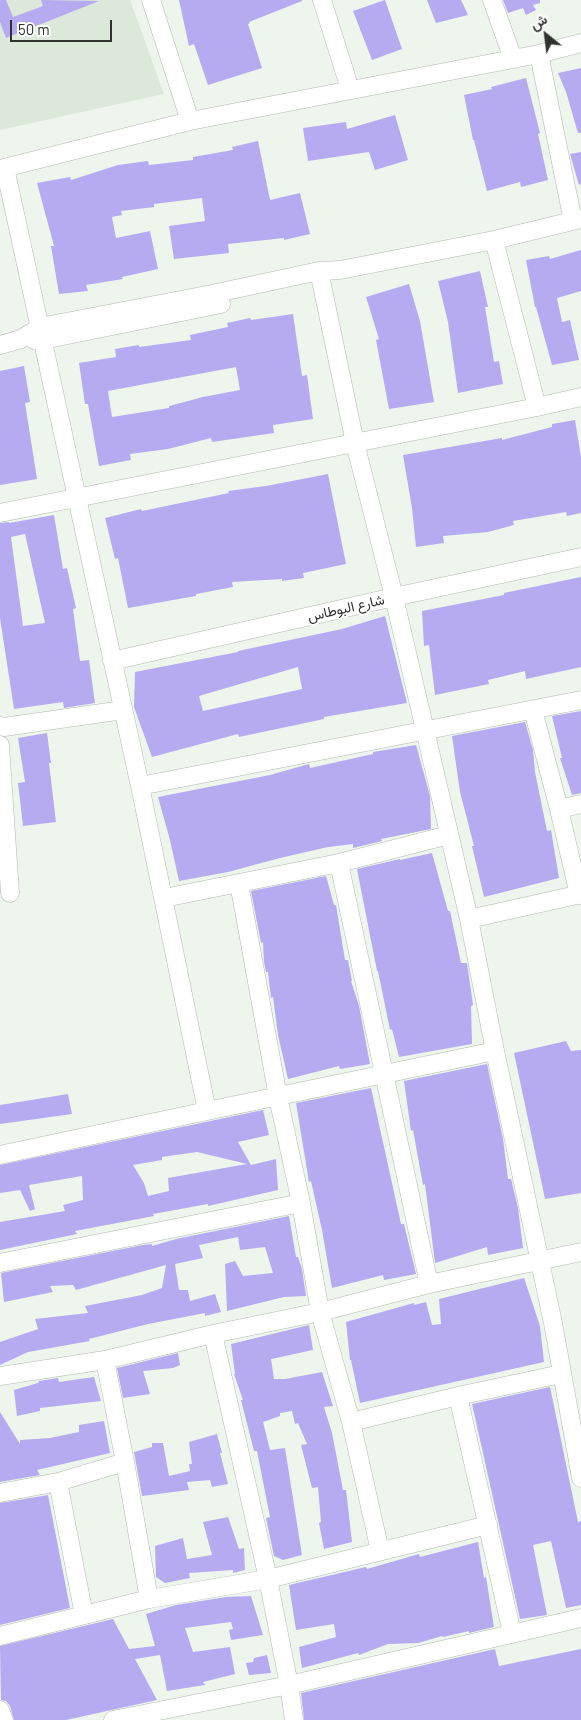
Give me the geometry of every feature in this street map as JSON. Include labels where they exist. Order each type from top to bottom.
[{"type":"street","points":[[151,0],[190,121]]},
{"type":"street","points":[[322,0],[350,89]]},
{"type":"street","points":[[492,0],[513,59]]},
{"type":"street","points":[[207,1111],[164,898],[78,498],[42,334],[2,168],[190,121],[513,59],[581,43]]},
{"type":"street","points":[[0,345],[212,294],[320,276],[340,270],[494,240],[577,220],[538,54]]},
{"type":"street","points":[[494,240],[537,407]]},
{"type":"street","points":[[320,276],[355,443],[394,597],[470,919],[495,1051],[579,1454],[581,1478]]},
{"type":"street","points":[[0,513],[581,397]]},
{"type":"street","name":"شارع البوطاس","points":[[112,661],[581,557]]},
{"type":"street","points":[[140,786],[581,700]]},
{"type":"street","points":[[0,726],[4,727],[123,710]]},
{"type":"street","points":[[470,919],[580,894],[533,710]]},
{"type":"street","points":[[0,745],[10,893]]},
{"type":"street","points":[[559,809],[581,804]]},
{"type":"street","points":[[164,898],[339,863],[449,835]]},
{"type":"street","points":[[339,863],[429,1284]]},
{"type":"street","points":[[239,883],[278,1097],[301,1203],[320,1312],[351,1422],[380,1551]]},
{"type":"street","points":[[0,1155],[495,1051]]},
{"type":"street","points":[[0,1263],[301,1203]]},
{"type":"street","points":[[0,1376],[106,1360],[213,1334],[320,1312],[429,1284],[581,1252]]},
{"type":"street","points":[[213,1334],[268,1579],[290,1685],[294,1720]]},
{"type":"street","points":[[106,1360],[126,1462],[149,1599]]},
{"type":"street","points":[[351,1422],[458,1396],[561,1374]]},
{"type":"street","points":[[458,1396],[512,1633]]},
{"type":"street","points":[[0,1493],[58,1482],[126,1462]]},
{"type":"street","points":[[58,1482],[84,1615]]},
{"type":"street","points":[[0,1636],[149,1599],[268,1579],[488,1525]]},
{"type":"street","points":[[114,1720],[290,1685],[581,1618]]},
{"type":"street","points":[[0,1710],[4,1720]]},
{"type":"shaded area","points":[[0,0],[130,0],[164,94],[0,130]]},
{"type":"building","points":[[0,0],[6,0],[13,17],[43,6],[41,0],[99,1],[6,38],[0,22]]},
{"type":"building","points":[[179,0],[302,1],[249,22],[248,24],[262,68],[208,85],[194,44],[189,46]]},
{"type":"building","points":[[385,0],[402,49],[372,60],[353,11]]},
{"type":"building","points":[[427,0],[461,0],[468,15],[436,23]]},
{"type":"building","points":[[503,0],[540,0],[540,3],[533,5],[536,10],[526,15],[523,8],[508,13]]},
{"type":"building","points":[[581,68],[581,133],[578,133],[566,92],[558,73]]},
{"type":"building","points":[[526,78],[540,133],[538,134],[548,180],[521,187],[520,182],[487,191],[473,140],[464,95],[492,89],[491,87]]},
{"type":"building","points":[[395,115],[408,160],[375,170],[369,152],[308,161],[303,128],[346,122],[347,129]]},
{"type":"building","points":[[258,141],[270,200],[300,193],[310,234],[284,240],[284,238],[228,244],[229,253],[174,259],[169,226],[205,221],[202,198],[154,204],[154,207],[121,211],[122,215],[112,217],[116,238],[150,231],[158,269],[122,277],[123,279],[86,285],[88,291],[59,294],[51,246],[54,246],[37,183],[70,177],[71,180],[118,165],[148,161],[149,165],[193,160],[193,157],[233,150],[232,147]]},
{"type":"building","points":[[581,152],[581,184],[579,185],[570,154]]},
{"type":"building","points":[[581,250],[581,291],[557,298],[562,322],[570,320],[579,360],[552,365],[535,307],[526,260],[549,256],[550,259]]},
{"type":"building","points":[[480,271],[488,307],[485,307],[494,362],[499,361],[503,384],[458,393],[448,322],[438,281]]},
{"type":"building","points":[[409,284],[420,321],[434,402],[389,409],[376,340],[379,339],[366,297]]},
{"type":"building","points":[[293,314],[302,376],[307,375],[313,419],[273,425],[274,433],[212,442],[211,438],[168,449],[130,454],[131,460],[99,466],[88,404],[85,404],[79,363],[116,357],[115,349],[191,340],[190,335],[228,327],[227,323],[250,318],[251,320]],"holes":[[[236,367],[240,390],[203,397],[169,406],[169,408],[112,417],[108,391]]]},
{"type":"building","points":[[24,366],[30,402],[25,403],[37,479],[0,485],[0,371]]},
{"type":"building","points":[[575,420],[581,457],[581,513],[567,516],[566,512],[513,521],[514,525],[488,532],[443,536],[444,543],[416,547],[403,455],[502,438],[502,440],[552,427],[552,424]]},
{"type":"building","points":[[328,474],[346,564],[303,573],[304,578],[282,581],[282,579],[232,582],[233,587],[196,594],[196,596],[128,608],[118,558],[115,559],[105,518],[141,509],[142,511],[229,493],[228,491]]},
{"type":"building","points":[[54,515],[63,569],[67,568],[76,608],[73,609],[80,661],[89,660],[95,703],[64,708],[63,702],[14,709],[0,618],[0,523]],"holes":[[[25,534],[45,623],[23,626],[11,537]]]},
{"type":"building","points":[[581,577],[581,667],[526,679],[525,671],[488,680],[489,684],[435,695],[429,645],[424,646],[422,611],[504,595],[504,593]]},
{"type":"building","points":[[385,616],[407,703],[324,717],[324,719],[239,737],[238,734],[152,757],[134,707],[135,672],[342,629]],"holes":[[[298,667],[302,689],[203,711],[199,696]]]},
{"type":"building","points":[[581,711],[581,793],[572,795],[560,758],[562,758],[552,716]]},
{"type":"building","points":[[525,722],[533,750],[535,772],[547,831],[551,830],[559,878],[484,897],[472,846],[474,846],[460,792],[452,736]]},
{"type":"building","points":[[47,733],[56,822],[23,826],[18,783],[25,782],[18,738]]},
{"type":"building","points":[[416,745],[430,796],[431,829],[381,839],[382,841],[353,848],[353,844],[328,847],[228,872],[179,881],[158,797],[270,775],[309,764],[310,768],[373,754],[373,752]]},
{"type":"building","points":[[432,853],[448,911],[450,911],[461,963],[467,963],[473,1005],[471,1006],[472,1044],[399,1057],[392,1029],[390,1030],[357,869]]},
{"type":"building","points":[[326,876],[334,905],[336,905],[345,960],[348,960],[370,1064],[340,1069],[339,1066],[288,1079],[278,1035],[273,997],[271,998],[268,972],[266,972],[264,962],[263,942],[261,943],[251,891]]},
{"type":"building","points":[[566,1041],[571,1051],[581,1050],[581,1193],[545,1199],[514,1053]]},
{"type":"building","points":[[487,1064],[503,1139],[508,1179],[511,1179],[518,1208],[523,1248],[488,1255],[487,1247],[435,1263],[425,1184],[423,1185],[413,1130],[411,1131],[404,1081]]},
{"type":"building","points":[[371,1088],[401,1224],[404,1224],[416,1274],[384,1280],[383,1275],[332,1288],[322,1230],[311,1181],[309,1182],[296,1103]]},
{"type":"building","points":[[68,1094],[72,1114],[0,1124],[0,1105]]},
{"type":"building","points":[[263,1110],[269,1135],[238,1142],[251,1165],[276,1159],[278,1190],[208,1206],[208,1204],[153,1214],[154,1216],[75,1231],[77,1234],[0,1250],[0,1222],[65,1211],[63,1205],[83,1200],[82,1176],[29,1185],[35,1209],[30,1211],[20,1190],[0,1193],[0,1165]],"holes":[[[197,1152],[247,1164],[168,1178],[169,1191],[148,1196],[144,1183],[133,1165],[162,1160],[162,1157]]]},
{"type":"building","points":[[289,1216],[296,1257],[298,1257],[302,1269],[306,1296],[284,1297],[227,1311],[225,1264],[235,1261],[243,1276],[273,1273],[265,1247],[240,1250],[238,1237],[199,1245],[203,1258],[175,1264],[179,1290],[188,1290],[190,1301],[215,1294],[221,1312],[205,1316],[205,1313],[148,1324],[89,1339],[90,1341],[28,1352],[0,1365],[0,1342],[38,1329],[35,1319],[88,1313],[85,1306],[142,1295],[162,1288],[166,1265],[76,1290],[73,1285],[50,1286],[53,1292],[4,1302],[1,1273],[143,1245],[152,1244],[152,1246],[176,1239]]},
{"type":"building","points":[[524,1278],[540,1326],[544,1362],[360,1403],[350,1360],[346,1322],[414,1303],[414,1305],[426,1302],[432,1325],[441,1324],[439,1299]]},
{"type":"building","points":[[309,1325],[313,1350],[271,1359],[274,1379],[285,1379],[322,1372],[333,1406],[324,1407],[332,1433],[343,1490],[346,1490],[352,1542],[324,1549],[319,1523],[321,1522],[318,1487],[312,1488],[301,1445],[307,1444],[298,1423],[295,1424],[292,1411],[280,1413],[280,1416],[263,1422],[270,1450],[285,1448],[302,1555],[283,1560],[274,1556],[266,1518],[270,1517],[257,1451],[254,1451],[241,1400],[243,1400],[234,1374],[231,1344]]},
{"type":"building","points":[[178,1353],[180,1365],[173,1368],[143,1371],[150,1394],[123,1398],[117,1368]]},
{"type":"building","points":[[94,1377],[101,1401],[40,1408],[40,1411],[17,1416],[14,1390],[38,1383],[39,1381],[58,1378],[59,1382]]},
{"type":"building","points":[[550,1387],[578,1522],[581,1521],[581,1605],[566,1608],[551,1541],[533,1545],[547,1615],[520,1619],[472,1404]]},
{"type":"building","points":[[0,1412],[20,1444],[20,1440],[50,1438],[79,1432],[79,1425],[104,1421],[110,1453],[37,1470],[40,1475],[0,1482]]},
{"type":"building","points":[[217,1434],[228,1484],[212,1487],[210,1480],[187,1482],[189,1490],[142,1496],[134,1452],[152,1447],[152,1443],[163,1443],[169,1476],[190,1471],[189,1464],[192,1464],[189,1442]]},
{"type":"building","points":[[48,1495],[70,1608],[0,1625],[0,1503]]},
{"type":"building","points":[[228,1517],[239,1549],[244,1548],[245,1570],[233,1573],[233,1570],[189,1573],[190,1578],[165,1583],[156,1577],[155,1546],[183,1538],[187,1559],[212,1555],[203,1522]]},
{"type":"building","points":[[478,1542],[494,1627],[469,1633],[469,1631],[442,1636],[418,1643],[388,1644],[359,1655],[358,1653],[302,1668],[299,1647],[336,1637],[334,1624],[296,1630],[289,1585],[366,1567],[367,1569],[419,1554],[420,1557]]},
{"type":"building","points":[[251,1596],[263,1635],[231,1640],[229,1630],[233,1629],[231,1622],[185,1628],[193,1652],[230,1647],[235,1674],[203,1682],[205,1685],[167,1691],[160,1655],[135,1659],[157,1700],[66,1720],[14,1720],[10,1706],[6,1701],[1,1700],[0,1646],[113,1619],[129,1649],[155,1646],[146,1614],[176,1605],[226,1597]]},
{"type":"building","points":[[495,1649],[499,1666],[581,1649],[581,1720],[304,1720],[301,1693]]},
{"type":"building","points":[[267,1655],[271,1673],[249,1675],[246,1663],[253,1662],[254,1658]]}]
